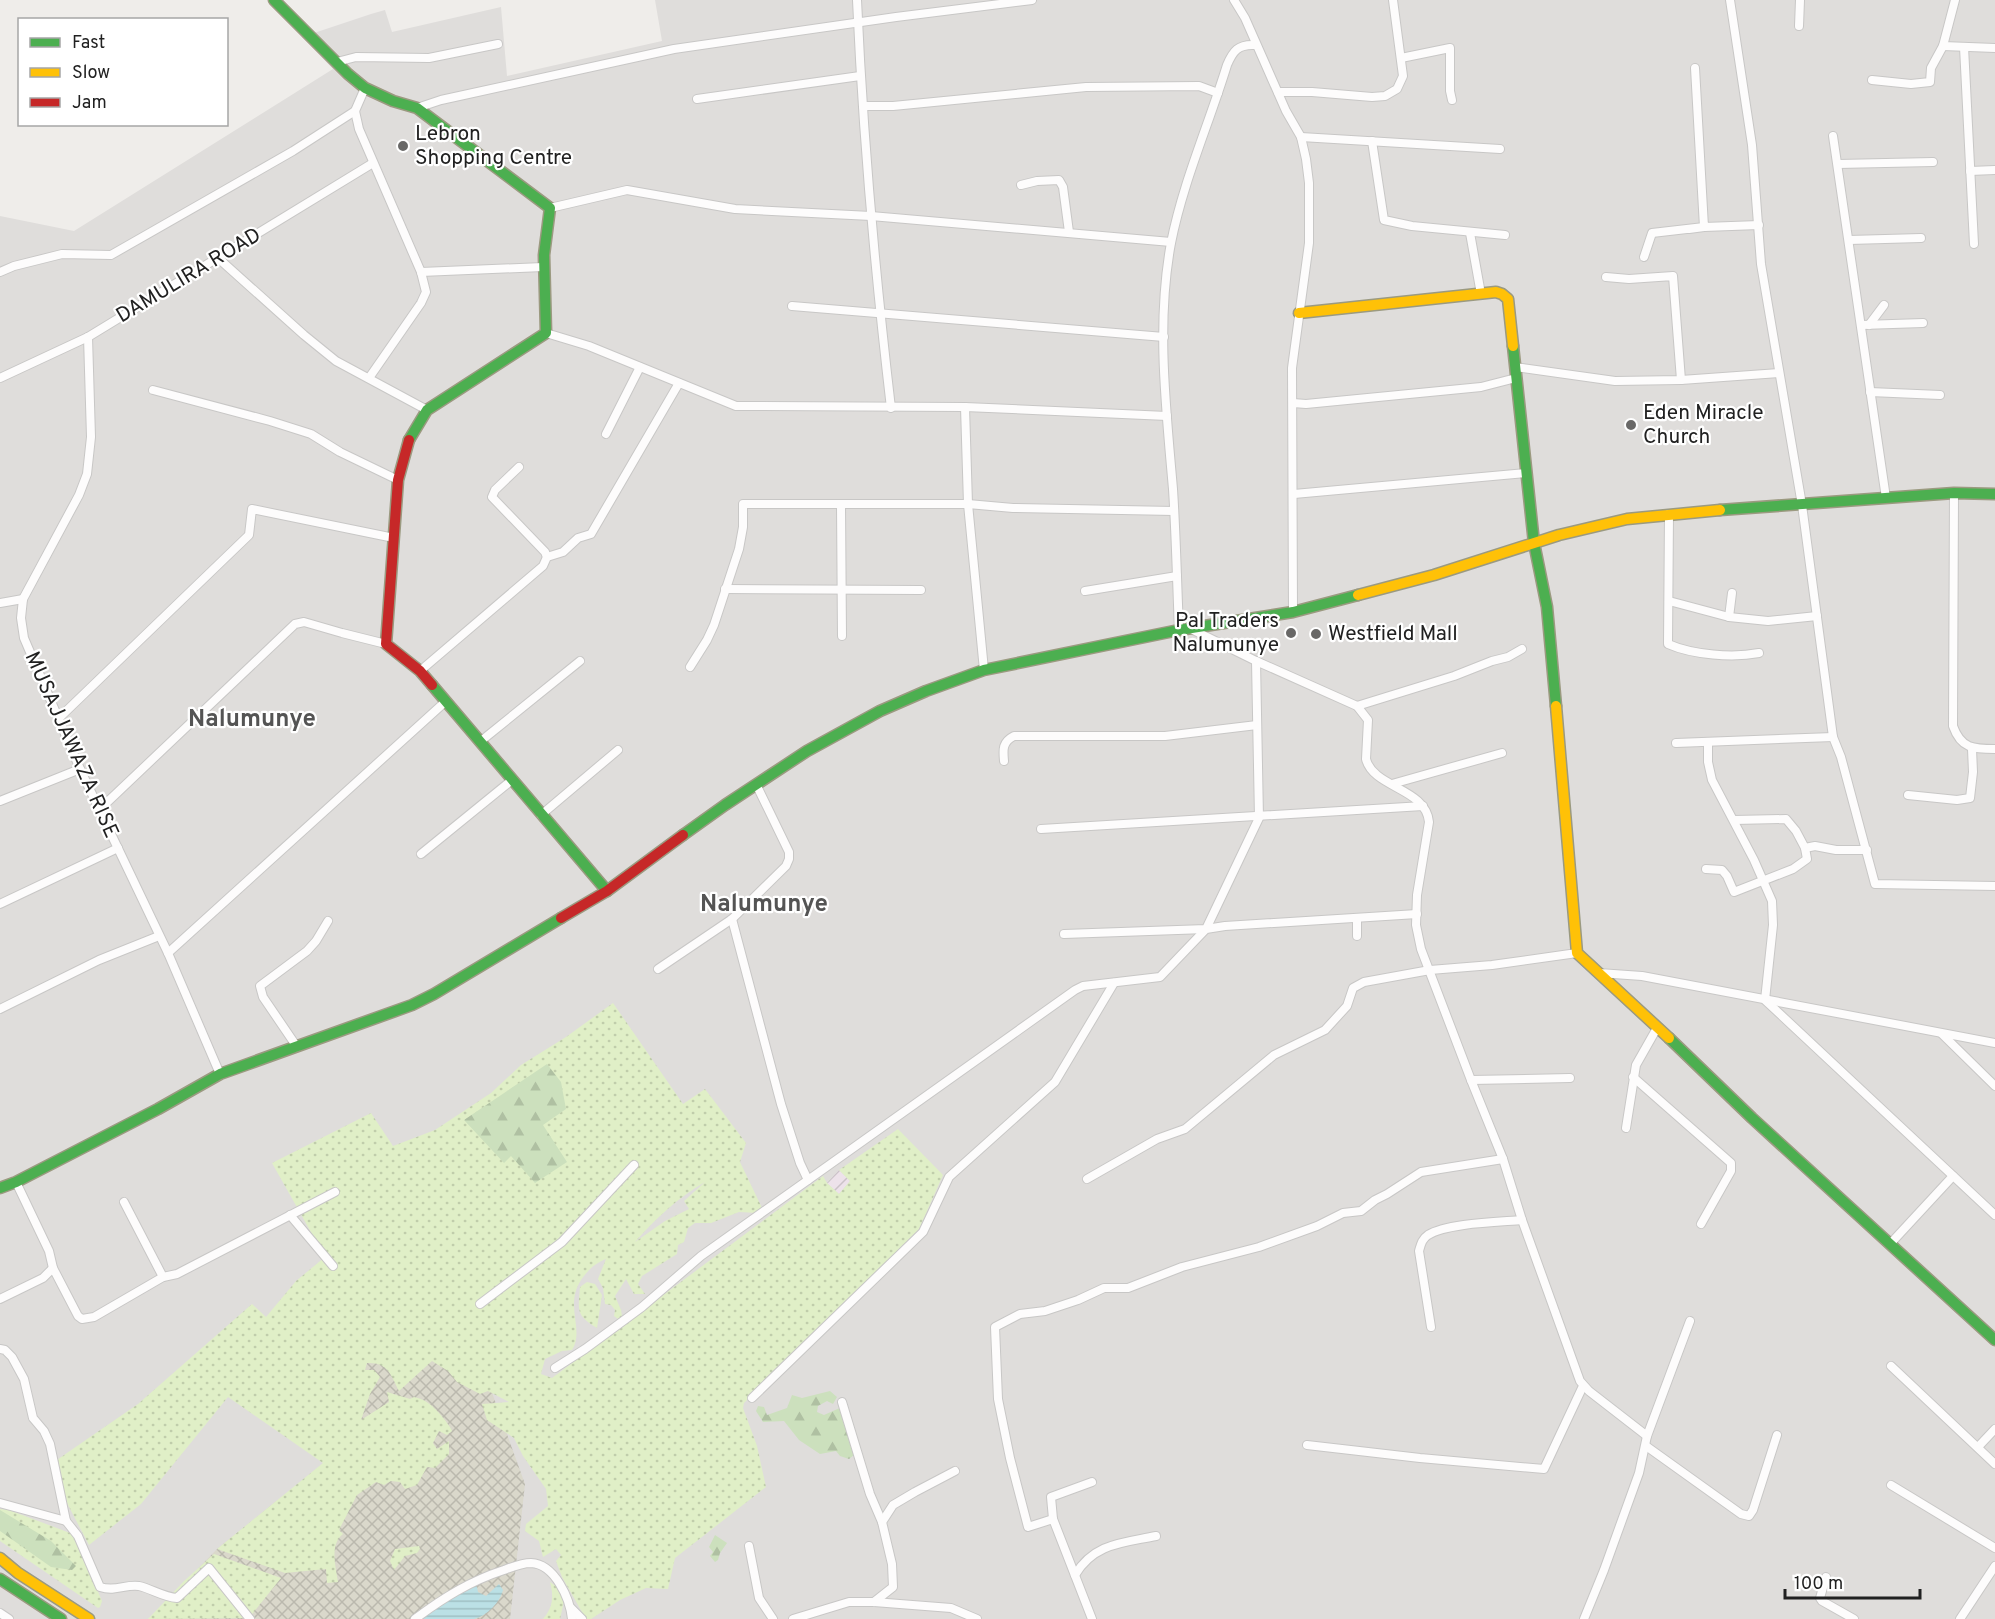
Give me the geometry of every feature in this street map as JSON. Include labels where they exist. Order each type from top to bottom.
[{"type":"main road","points":[[274,0],[365,88],[417,108],[550,208],[545,233],[543,267],[546,333],[428,410],[409,440],[398,480],[386,644],[420,671],[607,891]]},
{"type":"main road","points":[[1299,313],[1496,291],[1503,293],[1508,299],[1533,543],[1547,607],[1577,953],[1752,1118],[1995,1340]]},
{"type":"main road","points":[[0,1188],[159,1109],[220,1074],[412,1005],[519,945],[607,891],[756,784],[807,751],[880,711],[926,690],[984,670],[1184,629],[1293,612],[1434,575],[1533,543],[1605,524],[1669,514],[1954,493],[1995,494]]},
{"type":"main road","points":[[0,1558],[89,1619]]},
{"type":"main road","points":[[0,1579],[61,1619]]},
{"type":"street","points":[[857,0],[860,76],[871,216],[891,408]]},
{"type":"street","points":[[417,108],[441,100],[674,49],[1032,0]]},
{"type":"street","points":[[1234,0],[1245,18],[1301,137],[1306,159],[1310,210],[1309,243],[1293,355],[1293,612]]},
{"type":"street","points":[[1278,92],[1312,92],[1356,97],[1385,96],[1400,85],[1401,58],[1393,0]]},
{"type":"street","points":[[1730,0],[1752,145],[1761,264],[1802,505],[1833,737],[1841,757],[1875,884],[1995,886]]},
{"type":"street","points":[[1799,26],[1800,0]]},
{"type":"street","points":[[1872,80],[1911,84],[1930,82],[1931,68],[1943,46],[1955,0]]},
{"type":"street","points":[[337,62],[356,57],[429,58],[498,44]]},
{"type":"street","points":[[1256,45],[1239,47],[1233,51],[1197,152],[1171,243],[1164,337],[1177,576],[1184,629],[1357,706],[1368,720],[1367,765],[1371,771],[1404,791],[1423,806],[1429,822],[1420,872],[1417,914],[1418,936],[1430,970],[1503,1159],[1522,1220],[1583,1386],[1647,1436]]},
{"type":"street","points":[[1943,46],[1995,48]]},
{"type":"street","points":[[1964,47],[1974,244]]},
{"type":"street","points":[[1401,58],[1450,48],[1452,100]]},
{"type":"street","points":[[1695,68],[1704,227]]},
{"type":"street","points":[[697,99],[860,76]]},
{"type":"street","points":[[863,106],[893,106],[1086,87],[1199,86],[1218,93]]},
{"type":"street","points":[[0,272],[14,266],[62,254],[111,255],[293,151],[355,111],[365,88]]},
{"type":"street","points":[[355,111],[373,163],[425,286],[424,297],[369,378]]},
{"type":"street","points":[[1833,136],[1865,325],[1870,392],[1886,498]]},
{"type":"street","points":[[1301,137],[1500,149]]},
{"type":"street","points":[[1372,141],[1384,220],[1412,226],[1504,235]]},
{"type":"street","points":[[1838,164],[1933,162]]},
{"type":"street","name":"DAMULIRA ROAD","points":[[0,378],[88,337],[373,163]]},
{"type":"street","points":[[1970,171],[1995,171]]},
{"type":"street","points":[[1021,185],[1037,181],[1059,180],[1063,188],[1069,232]]},
{"type":"street","points":[[550,208],[627,190],[735,210],[871,216],[1069,232],[1171,243]]},
{"type":"street","points":[[1644,257],[1652,233],[1704,227],[1759,225]]},
{"type":"street","points":[[1689,229],[1704,227]]},
{"type":"street","points":[[1470,232],[1481,294]]},
{"type":"street","points":[[1850,240],[1921,238]]},
{"type":"street","points":[[218,258],[336,361],[428,410]]},
{"type":"street","points":[[421,272],[543,267]]},
{"type":"street","points":[[1606,278],[1673,276],[1681,380]]},
{"type":"street","points":[[1865,325],[1884,305]]},
{"type":"street","points":[[792,306],[1164,337]]},
{"type":"street","points":[[1865,325],[1923,323]]},
{"type":"street","points":[[546,333],[589,346],[735,406],[965,407],[1167,416]]},
{"type":"street","name":"MUSAJJAWAZA RISE","points":[[88,337],[91,437],[87,474],[80,495],[23,599],[21,618],[24,638],[80,769],[168,953],[220,1074]]},
{"type":"street","points":[[606,435],[640,367]]},
{"type":"street","points":[[1293,403],[1317,404],[1481,387],[1515,373],[1615,381],[1681,380],[1779,373]]},
{"type":"street","points":[[420,671],[543,566],[547,557],[562,552],[578,538],[591,534],[679,383]]},
{"type":"street","points":[[153,390],[311,434],[340,452],[398,480]]},
{"type":"street","points":[[1870,392],[1940,395]]},
{"type":"street","points":[[965,407],[968,504],[984,670]]},
{"type":"street","points":[[519,467],[495,490],[492,497],[545,552],[547,557]]},
{"type":"street","points":[[1294,494],[1526,473]]},
{"type":"street","points":[[1954,493],[1953,726],[1959,740],[1972,748],[1995,750]]},
{"type":"street","points":[[690,667],[707,640],[741,540],[743,504],[841,506],[968,504],[1013,508],[1174,511]]},
{"type":"street","points":[[841,506],[842,636]]},
{"type":"street","points":[[58,718],[249,535],[252,509],[394,538]]},
{"type":"street","points":[[1669,514],[1667,642],[1671,646],[1714,655],[1741,656],[1759,653]]},
{"type":"street","points":[[1085,591],[1177,576]]},
{"type":"street","points":[[725,589],[921,590]]},
{"type":"street","points":[[1729,617],[1732,593]]},
{"type":"street","points":[[0,603],[23,599]]},
{"type":"street","points":[[1669,601],[1729,617],[1768,621],[1816,616]]},
{"type":"street","points":[[100,809],[295,624],[304,622],[386,644]]},
{"type":"street","points":[[1357,706],[1454,676],[1508,657],[1522,649]]},
{"type":"street","points":[[481,741],[580,661]]},
{"type":"street","points":[[555,1368],[642,1307],[701,1256],[1075,990],[1083,986],[1164,975],[1206,929],[1259,818],[1256,661]]},
{"type":"street","points":[[168,953],[445,702]]},
{"type":"street","points":[[1004,761],[1003,746],[1014,736],[1165,736],[1257,725]]},
{"type":"street","points":[[1676,743],[1833,737]]},
{"type":"street","points":[[1708,742],[1708,762],[1712,780],[1734,820],[1772,901],[1773,925],[1765,1000]]},
{"type":"street","points":[[1908,795],[1957,800],[1970,798],[1973,772],[1972,748]]},
{"type":"street","points":[[541,815],[618,750]]},
{"type":"street","points":[[1392,784],[1502,753]]},
{"type":"street","points":[[0,801],[80,769]]},
{"type":"street","points":[[421,854],[513,780]]},
{"type":"street","points":[[658,969],[732,919],[786,866],[789,852],[756,784]]},
{"type":"street","points":[[1041,829],[1259,818],[1423,806]]},
{"type":"street","points":[[1706,869],[1722,870],[1734,892],[1793,869],[1807,859],[1805,848],[1786,819],[1734,820]]},
{"type":"street","points":[[1805,848],[1815,846],[1836,850],[1866,850]]},
{"type":"street","points":[[0,904],[118,849]]},
{"type":"street","points":[[1064,934],[1206,929],[1417,914]]},
{"type":"street","points":[[1357,918],[1357,936]]},
{"type":"street","points":[[732,919],[781,1104],[800,1163],[808,1180]]},
{"type":"street","points":[[297,1047],[263,997],[260,986],[307,951],[328,921]]},
{"type":"street","points":[[0,1009],[99,960],[159,936]]},
{"type":"street","points":[[1087,1179],[1157,1139],[1185,1129],[1274,1055],[1325,1030],[1347,1006],[1353,988],[1364,982],[1430,970],[1492,965],[1577,953]]},
{"type":"street","points":[[1599,974],[1642,976],[1995,1043]]},
{"type":"street","points":[[752,1398],[923,1232],[949,1177],[1055,1082],[1114,983]]},
{"type":"street","points":[[1765,1000],[1995,1215]]},
{"type":"street","points":[[1626,1128],[1633,1077],[1639,1060],[1657,1028]]},
{"type":"street","points":[[1941,1033],[1995,1086]]},
{"type":"street","points":[[1633,1077],[1732,1166],[1701,1224]]},
{"type":"street","points":[[1471,1080],[1570,1078]]},
{"type":"street","points":[[1053,1519],[1028,1527],[998,1399],[995,1327],[1020,1314],[1045,1311],[1104,1288],[1128,1288],[1182,1267],[1259,1247],[1317,1226],[1343,1213],[1361,1211],[1421,1172],[1503,1159]]},
{"type":"street","points":[[480,1304],[562,1242],[634,1165]]},
{"type":"street","points":[[1891,1243],[1953,1176]]},
{"type":"street","points":[[16,1182],[49,1251],[53,1268],[78,1316],[82,1319],[94,1317],[163,1277],[177,1274],[335,1192]]},
{"type":"street","points":[[124,1202],[163,1277]]},
{"type":"street","points":[[290,1215],[333,1266]]},
{"type":"street","points":[[1431,1326],[1419,1251],[1422,1240],[1428,1234],[1440,1230],[1522,1220]]},
{"type":"street","points":[[0,1299],[43,1278],[53,1268]]},
{"type":"street","points":[[1584,1619],[1639,1473],[1647,1436],[1690,1321]]},
{"type":"street","points":[[0,1349],[12,1357],[24,1379],[33,1418],[45,1431],[50,1444],[66,1521],[78,1536],[100,1587],[110,1590],[136,1586],[177,1598],[209,1568],[250,1619]]},
{"type":"street","points":[[1891,1366],[1995,1464]]},
{"type":"street","points":[[1307,1445],[1420,1458],[1544,1468],[1583,1386]]},
{"type":"street","points":[[842,1402],[870,1494],[882,1522],[892,1564],[893,1587],[874,1602]]},
{"type":"street","points":[[1978,1447],[1995,1429]]},
{"type":"street","points":[[1646,1446],[1741,1515],[1749,1516],[1778,1435]]},
{"type":"street","points":[[882,1522],[893,1506],[955,1472]]},
{"type":"street","points":[[1092,1482],[1051,1497],[1053,1519],[1092,1619]]},
{"type":"street","points":[[1891,1485],[1995,1548]]},
{"type":"street","points":[[0,1503],[66,1521]]},
{"type":"street","points":[[1075,1575],[1083,1561],[1100,1549],[1156,1536]]},
{"type":"street","points":[[749,1546],[759,1598],[772,1619]]},
{"type":"street","points":[[415,1619],[446,1596],[479,1578],[525,1563],[534,1563],[546,1569],[560,1584],[571,1608],[572,1619]]},
{"type":"street","points":[[1960,1619],[1995,1566]]},
{"type":"street","points":[[1826,1578],[1820,1598],[1822,1601],[1854,1619]]},
{"type":"street","points":[[793,1619],[849,1602],[951,1608],[977,1619]]},
{"type":"street","points":[[571,1608],[582,1619]]},
{"type":"street","points":[[0,1613],[9,1619]]},
{"type":"shaded area","points":[[655,0],[1995,0],[1995,1619],[0,1619],[0,216],[74,231],[333,69],[302,37],[371,14],[385,10],[392,32],[501,7],[507,76],[662,41]]},
{"type":"shaded area","points":[[839,1170],[850,1181],[839,1194],[827,1183]]},
{"type":"shaded area","points":[[477,1351],[525,1484],[510,1619],[149,1619],[217,1549],[324,1463],[367,1363]]},
{"type":"green space","points":[[613,1003],[683,1104],[705,1089],[746,1143],[740,1162],[763,1210],[758,1213],[739,1212],[711,1223],[695,1223],[688,1228],[684,1242],[678,1245],[677,1254],[642,1276],[638,1284],[645,1294],[634,1294],[626,1279],[615,1296],[622,1316],[618,1319],[614,1316],[615,1310],[611,1305],[605,1304],[603,1288],[598,1279],[606,1259],[595,1265],[584,1276],[576,1290],[574,1308],[576,1334],[572,1350],[562,1351],[545,1359],[541,1374],[552,1378],[823,1176],[839,1194],[850,1181],[839,1170],[898,1129],[943,1175],[919,1229],[744,1403],[743,1408],[757,1446],[766,1487],[675,1558],[668,1589],[646,1588],[620,1600],[591,1619],[586,1619],[562,1577],[556,1561],[561,1555],[556,1549],[543,1557],[539,1541],[525,1531],[526,1524],[548,1506],[546,1489],[523,1456],[514,1438],[487,1420],[482,1404],[509,1402],[488,1391],[480,1394],[457,1382],[448,1371],[432,1361],[399,1391],[384,1367],[367,1363],[365,1370],[374,1370],[380,1377],[370,1394],[361,1420],[389,1402],[387,1392],[410,1399],[414,1397],[421,1399],[434,1408],[451,1428],[452,1431],[447,1435],[439,1431],[433,1443],[437,1449],[449,1441],[449,1454],[435,1468],[427,1467],[417,1485],[405,1489],[400,1482],[391,1481],[384,1485],[376,1482],[357,1495],[339,1530],[343,1534],[335,1550],[338,1582],[327,1583],[326,1569],[285,1573],[217,1549],[323,1463],[228,1397],[141,1504],[89,1545],[68,1505],[51,1464],[138,1404],[252,1304],[266,1317],[296,1281],[325,1257],[272,1163],[371,1113],[393,1146],[435,1130],[491,1093],[521,1065],[566,1037]],"holes":[[[705,1182],[684,1201],[689,1209],[665,1221],[635,1242],[668,1209]]]},
{"type":"green space","points":[[547,1064],[561,1082],[566,1109],[543,1125],[567,1162],[535,1183],[511,1156],[504,1163],[464,1120]]},
{"type":"green space","points":[[587,1282],[595,1284],[602,1295],[597,1328],[580,1312],[580,1287]]},
{"type":"green space","points":[[830,1391],[837,1397],[833,1404],[827,1401],[818,1406],[817,1412],[824,1415],[842,1407],[855,1454],[849,1459],[840,1456],[836,1451],[820,1454],[799,1440],[784,1421],[763,1422],[756,1411],[758,1406],[764,1407],[767,1415],[787,1408],[792,1395],[802,1398]]},
{"type":"green space","points":[[0,1509],[9,1510],[78,1536],[102,1601],[100,1607],[98,1608],[0,1541]]},
{"type":"green space","points":[[0,1510],[51,1541],[76,1566],[72,1570],[51,1567],[0,1531]]},
{"type":"green space","points":[[715,1535],[727,1543],[715,1562],[710,1556],[713,1552],[709,1547]]},
{"type":"green space","points":[[419,1546],[417,1553],[405,1556],[394,1570],[390,1561],[395,1549]]},
{"type":"green space","points":[[214,1554],[281,1578],[249,1618],[148,1619],[184,1581]]},
{"type":"green space","points":[[550,1582],[560,1589],[564,1601],[560,1619],[543,1619],[552,1602]]},
{"type":"water","points":[[476,1582],[478,1592],[486,1596],[499,1584],[503,1590],[496,1604],[484,1615],[474,1619],[422,1619],[423,1616]]},
{"type":"traffic: fast","points":[[274,0],[365,88],[393,101],[417,108],[550,208],[544,255],[546,333],[427,410],[409,440]]},
{"type":"traffic: fast","points":[[1513,346],[1534,543],[1547,607],[1556,706]]},
{"type":"traffic: fast","points":[[1720,510],[1954,493],[1995,494]]},
{"type":"traffic: fast","points":[[683,835],[807,751],[880,711],[984,670],[1179,630],[1293,612],[1358,595]]},
{"type":"traffic: fast","points":[[432,685],[607,891]]},
{"type":"traffic: fast","points":[[0,1188],[158,1109],[220,1074],[412,1005],[561,918]]},
{"type":"traffic: fast","points":[[1669,1038],[1752,1118],[1995,1340]]},
{"type":"traffic: fast","points":[[0,1579],[61,1619]]},
{"type":"traffic: slow","points":[[1299,313],[1496,292],[1508,299],[1513,346]]},
{"type":"traffic: slow","points":[[1358,595],[1434,575],[1559,535],[1627,519],[1720,510]]},
{"type":"traffic: slow","points":[[1556,706],[1577,953],[1669,1038]]},
{"type":"traffic: slow","points":[[0,1558],[18,1573],[89,1619]]},
{"type":"traffic: jam","points":[[409,440],[398,480],[386,644],[420,671],[432,685]]},
{"type":"traffic: jam","points":[[561,918],[607,891],[683,835]]},
{"type":"place","name":"Lebron Shopping Centre","points":[[403,146]]},
{"type":"place","name":"Eden Miracle Church","points":[[1631,425]]},
{"type":"place","name":"Pal Traders Nalumunye","points":[[1291,633]]},
{"type":"place","name":"Westfield Mall","points":[[1316,634]]},
{"type":"district","name":"Nalumunye","points":[[252,720]]},
{"type":"district","name":"Nalumunye","points":[[764,905]]}]
